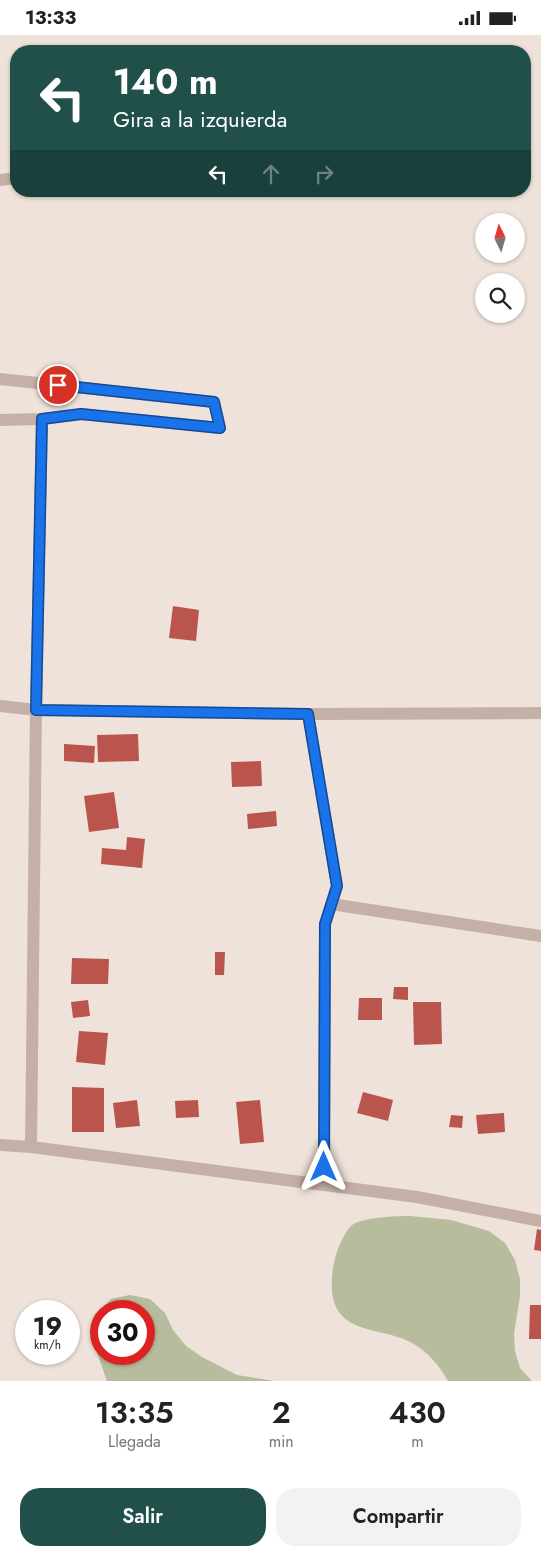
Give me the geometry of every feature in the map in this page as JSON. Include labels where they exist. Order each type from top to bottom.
[{"type":"street","points":[[0,379],[214,402],[220,428],[81,414],[42,419],[0,420]]},
{"type":"street","points":[[31,1147],[36,710],[42,419]]},
{"type":"street","points":[[0,706],[36,710],[308,714],[541,713]]},
{"type":"street","points":[[308,714],[337,886],[325,924],[324,1185]]},
{"type":"street","points":[[331,904],[541,936]]},
{"type":"street","points":[[0,1145],[31,1147],[417,1197],[541,1221]]},
{"type":"green space","points":[[410,1216],[451,1220],[489,1231],[505,1243],[515,1260],[520,1279],[520,1296],[514,1334],[515,1351],[520,1368],[532,1381],[448,1381],[433,1359],[412,1343],[351,1323],[342,1316],[335,1305],[332,1280],[336,1254],[347,1231],[351,1226],[362,1221]]},
{"type":"green space","points":[[130,1295],[151,1300],[110,1300]]},
{"type":"green space","points":[[155,1304],[165,1313],[173,1330],[186,1346],[202,1357],[237,1375],[275,1381],[107,1381],[101,1365],[155,1365]]},
{"type":"building","points":[[173,606],[199,610],[196,641],[169,638]]},
{"type":"building","points":[[138,734],[139,761],[98,762],[97,735]]},
{"type":"building","points":[[64,744],[95,746],[94,763],[64,761]]},
{"type":"building","points":[[261,761],[262,786],[232,787],[231,762]]},
{"type":"building","points":[[114,792],[119,828],[89,832],[84,796]]},
{"type":"building","points":[[276,811],[277,826],[248,829],[247,814]]},
{"type":"building","points":[[127,837],[145,839],[142,868],[101,864],[102,848],[126,850]]},
{"type":"building","points":[[215,952],[225,952],[224,975],[215,975]]},
{"type":"building","points":[[72,958],[109,959],[108,984],[71,984]]},
{"type":"building","points":[[394,987],[408,987],[408,1000],[393,999]]},
{"type":"building","points":[[359,998],[382,998],[382,1020],[358,1020]]},
{"type":"building","points":[[88,1000],[90,1016],[73,1018],[71,1002]]},
{"type":"building","points":[[413,1002],[441,1002],[442,1044],[414,1045]]},
{"type":"building","points":[[79,1031],[108,1033],[105,1065],[76,1062]]},
{"type":"building","points":[[72,1087],[104,1088],[104,1132],[72,1132]]},
{"type":"building","points":[[363,1092],[393,1100],[388,1121],[357,1113]]},
{"type":"building","points":[[137,1100],[140,1126],[116,1128],[113,1103]]},
{"type":"building","points":[[198,1100],[199,1117],[176,1118],[175,1101]]},
{"type":"building","points":[[260,1100],[264,1142],[240,1144],[236,1102]]},
{"type":"building","points":[[504,1113],[505,1132],[478,1134],[476,1115]]},
{"type":"building","points":[[451,1115],[463,1116],[462,1128],[449,1127]]},
{"type":"building","points":[[537,1229],[541,1230],[541,1251],[534,1250]]},
{"type":"building","points":[[530,1305],[541,1305],[541,1339],[529,1339]]},
{"type":"route","points":[[58,385],[214,402],[220,428],[81,414],[42,419],[36,710],[308,714],[337,886],[325,924],[324,1167]]}]
